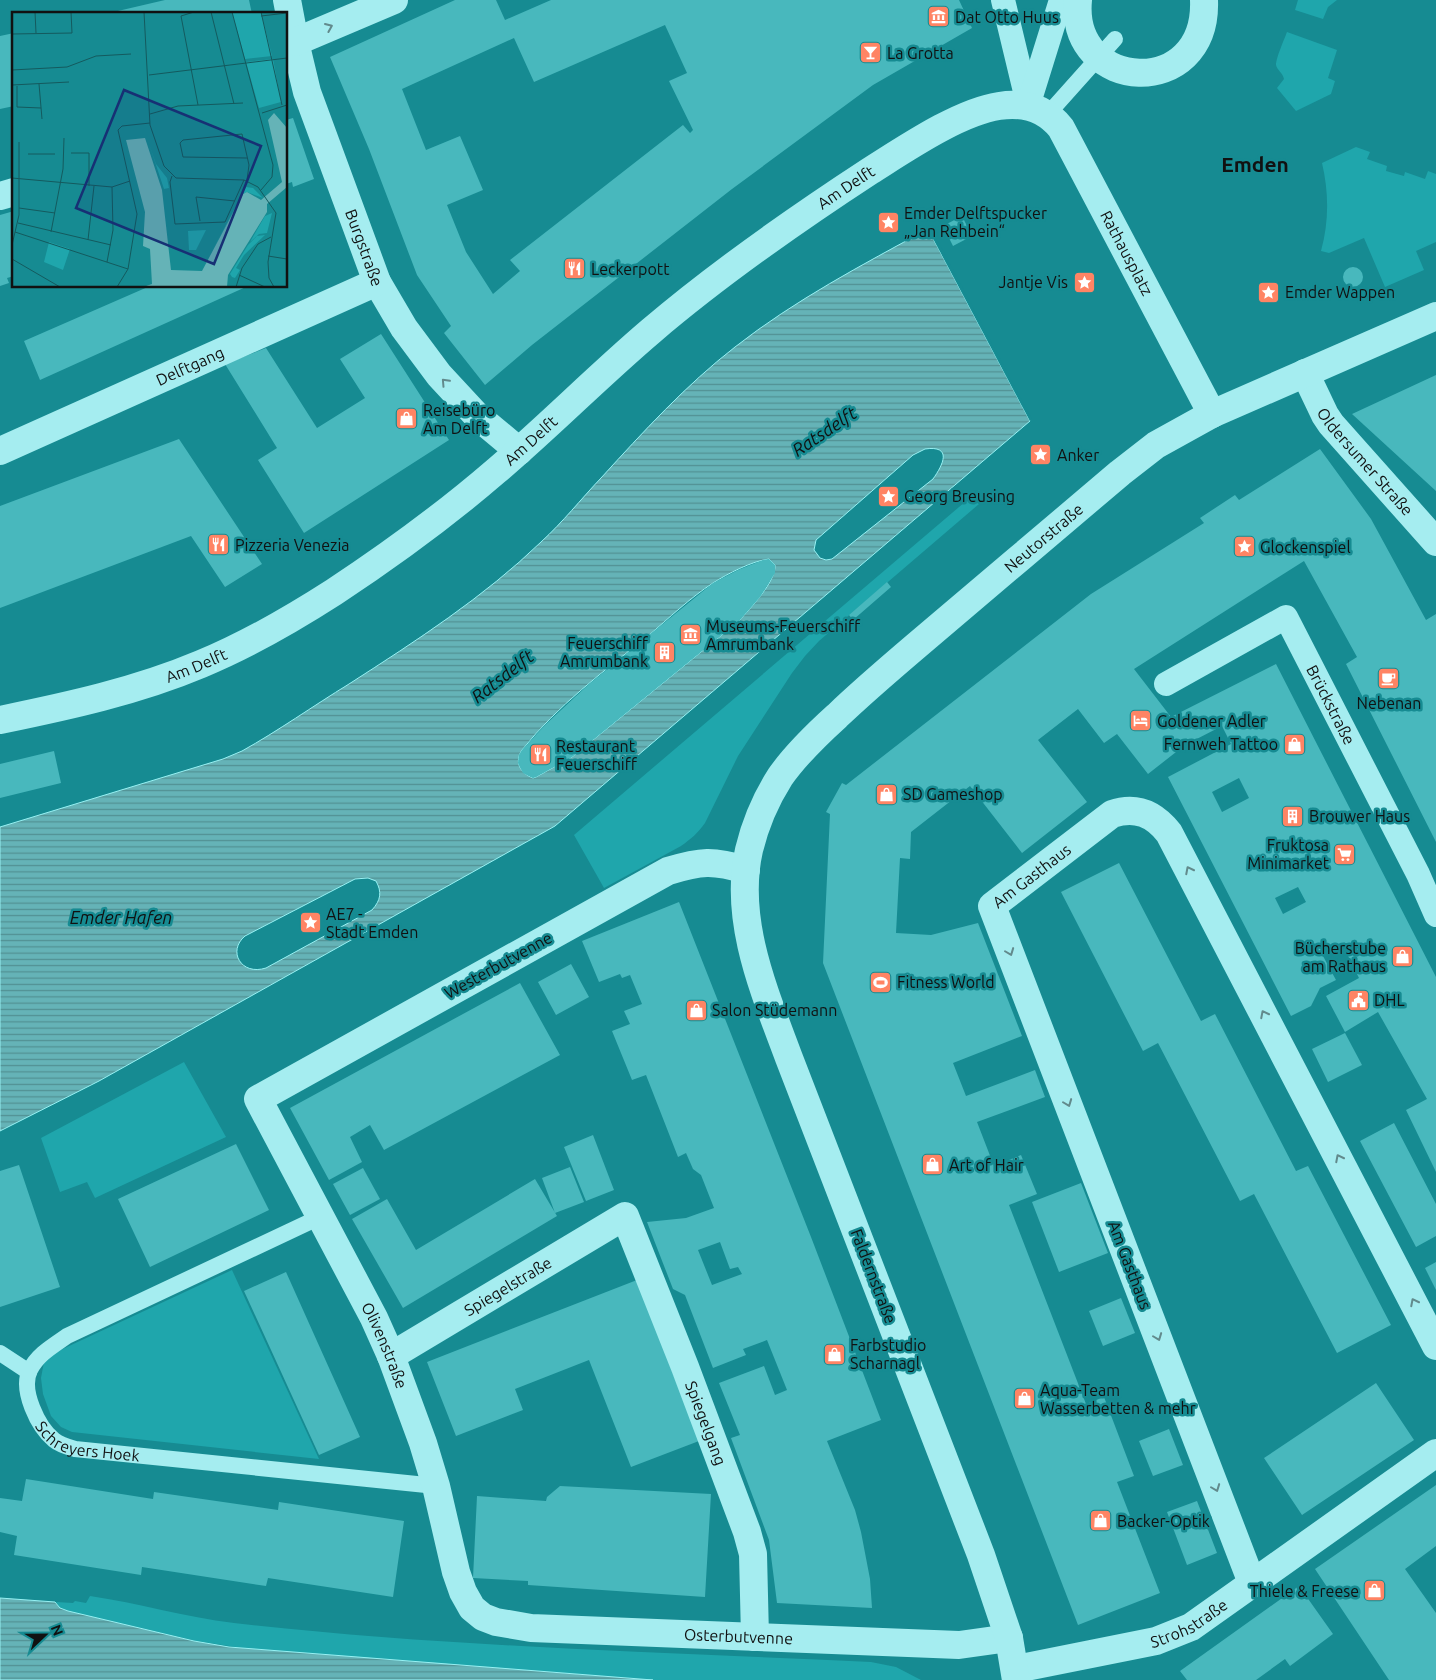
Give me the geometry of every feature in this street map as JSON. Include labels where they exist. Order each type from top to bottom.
[{"type":"street","name":"Burgstraße","points":[[287,0],[295,42],[297,96],[377,282],[404,328],[439,375],[477,416],[519,451]]},
{"type":"street","points":[[295,42],[394,0]]},
{"type":"street","points":[[1003,0],[1038,110]]},
{"type":"street","points":[[1038,110],[1061,0]]},
{"type":"street","points":[[1078,0],[1081,31],[1090,48],[1107,48],[1118,69],[1133,73],[1154,72],[1171,66],[1190,51],[1200,35],[1204,17],[1204,0]]},
{"type":"street","name":"Am Delft","points":[[0,720],[100,697],[198,665],[235,649],[299,613],[370,567],[457,503],[519,451],[651,331],[708,286],[815,207],[899,153],[962,118],[998,106],[1038,110]]},
{"type":"street","name":"Rathausplatz","points":[[1038,110],[1055,120],[1066,136],[1212,414]]},
{"type":"street","name":"Delftgang","points":[[0,451],[377,282]]},
{"type":"street","name":"Neutorstraße","points":[[746,870],[761,814],[770,796],[780,777],[813,739],[882,675],[1120,473],[1171,436],[1212,414],[1436,316]]},
{"type":"street","name":"Oldersumer Straße","points":[[1316,368],[1325,416],[1436,542]]},
{"type":"street","name":"Brückstraße","points":[[1166,684],[1286,617],[1418,874],[1436,915]]},
{"type":"street","name":"Am Gasthaus","points":[[1252,1582],[992,906],[1112,814],[1120,811],[1136,811],[1153,817],[1162,824],[1174,842],[1436,1346]]},
{"type":"street","name":"Westerbutvenne","points":[[258,1099],[668,871],[703,862],[725,864],[746,870]]},
{"type":"street","name":"Faldernstraße","points":[[746,870],[745,897],[749,930],[773,1015],[977,1546],[1009,1638],[1016,1675]]},
{"type":"street","name":"Olivenstraße","points":[[258,1099],[374,1318],[391,1356],[423,1443],[436,1486],[456,1572],[463,1592],[472,1608]]},
{"type":"street","name":"Spiegelstraße","points":[[391,1356],[625,1216]]},
{"type":"street","name":"Spiegelgang","points":[[625,1216],[685,1367],[747,1532],[752,1554],[755,1637]]},
{"type":"street","name":"Strohstraße","points":[[1016,1675],[1156,1641],[1191,1627],[1436,1453]]},
{"type":"street","name":"Osterbutvenne","points":[[472,1608],[483,1617],[496,1622],[531,1628],[959,1645],[1009,1638]]},
{"type":"lane","points":[[1038,110],[1107,48]]},
{"type":"lane","points":[[0,1353],[28,1372],[46,1350],[67,1336],[320,1217]]},
{"type":"lane","name":"Schreyers Hoek","points":[[28,1372],[29,1397],[41,1427],[63,1446],[75,1449],[436,1486]]},
{"type":"shaded area","points":[[1298,0],[1337,0],[1328,7],[1323,19],[1295,10]]},
{"type":"shaded area","points":[[1287,32],[1337,50],[1328,78],[1335,81],[1331,94],[1296,111],[1277,88],[1284,79],[1276,65]]},
{"type":"shaded area","points":[[1356,147],[1370,152],[1367,159],[1387,166],[1386,171],[1404,176],[1405,172],[1425,179],[1428,171],[1436,174],[1436,242],[1416,251],[1424,270],[1385,287],[1364,238],[1329,253],[1321,251],[1326,229],[1327,207],[1322,163]]},
{"type":"shaded area","points":[[979,490],[986,498],[819,641],[805,656],[738,756],[705,823],[697,833],[681,846],[604,888],[574,835]]},
{"type":"shaded area","points":[[184,1062],[226,1137],[95,1198],[87,1182],[60,1192],[41,1138]]},
{"type":"shaded area","points":[[232,1270],[319,1459],[72,1432],[61,1427],[51,1416],[43,1394],[41,1378],[44,1362],[54,1353]]},
{"type":"shaded area","points":[[90,1596],[234,1623],[393,1638],[552,1648],[871,1662],[896,1667],[921,1680],[653,1680],[249,1649],[196,1641],[68,1611],[60,1608],[56,1602],[73,1603],[75,1601],[86,1603]]},
{"type":"water","name":"Emder Hafen","points":[[928,229],[1030,421],[555,826],[99,1081],[0,1131],[0,827],[223,759],[242,751],[374,668],[449,618],[519,562],[557,527],[665,410],[699,377],[735,347],[805,299]],"holes":[[[925,449],[939,450],[942,453],[943,457],[940,468],[933,479],[832,559],[820,558],[814,550],[816,540],[913,455]],[[769,559],[775,565],[774,572],[767,587],[739,621],[572,757],[533,778],[522,770],[519,763],[522,750],[566,704],[704,589],[732,572]],[[368,878],[376,881],[380,896],[372,910],[266,968],[257,970],[239,961],[237,948],[245,936],[355,879]]]},
{"type":"water","points":[[0,1598],[55,1602],[60,1608],[68,1611],[194,1641],[229,1647],[653,1680],[0,1680]]},
{"type":"pier","points":[[931,228],[1032,419],[1030,421],[928,229]]},
{"type":"building","points":[[165,0],[249,0],[252,12],[114,12]]},
{"type":"building","points":[[455,0],[496,0],[505,20],[551,0],[959,0],[972,28],[873,85],[732,189],[532,345],[485,385],[444,333],[451,326],[417,275],[369,149],[330,57]],"holes":[[[665,25],[687,73],[669,81],[693,130],[690,133],[683,125],[510,260],[520,271],[493,294],[466,252],[447,205],[483,190],[460,136],[426,150],[402,89],[514,38],[534,82]]]},
{"type":"building","points":[[12,33],[12,106],[0,109],[0,36]]},
{"type":"building","points":[[293,118],[314,179],[293,187],[292,182],[288,183],[288,119]]},
{"type":"building","points":[[12,212],[12,277],[7,278],[9,283],[0,286],[0,215]]},
{"type":"building","points":[[962,216],[972,236],[953,246],[943,226]]},
{"type":"building","points":[[1349,267],[1357,267],[1363,273],[1363,281],[1357,287],[1349,287],[1343,281],[1343,273]]},
{"type":"building","points":[[145,288],[244,288],[40,380],[24,341]]},
{"type":"building","points":[[381,334],[449,440],[304,533],[258,460],[277,448],[225,364],[266,348],[317,428],[365,398],[340,359]]},
{"type":"building","points":[[1436,375],[1436,491],[1352,414]]},
{"type":"building","points":[[179,439],[262,564],[225,587],[191,536],[0,608],[0,506]]},
{"type":"building","points":[[1320,449],[1371,519],[1426,620],[1436,614],[1436,842],[1346,664],[1357,657],[1304,561],[1134,669],[1171,717],[1276,664],[1436,977],[1436,1172],[1406,1110],[1427,1099],[1378,1012],[1345,1032],[1326,996],[1359,978],[1343,946],[1323,956],[1336,980],[1320,988],[1311,1006],[1291,1016],[1168,777],[1231,744],[1222,726],[1185,745],[1148,774],[1117,734],[1104,743],[1078,709],[1038,740],[1087,802],[1022,853],[970,786],[911,832],[910,859],[900,858],[896,933],[931,935],[978,923],[1022,1036],[953,1063],[966,1096],[1035,1070],[1045,1097],[977,1122],[994,1166],[1021,1155],[1037,1194],[1009,1205],[1086,1404],[1104,1397],[1134,1476],[1117,1482],[1160,1593],[1078,1625],[823,963],[830,814],[826,812],[842,783],[846,785],[1091,594],[1204,523],[1200,518],[1235,495],[1239,500]],"holes":[[[1239,778],[1249,798],[1222,812],[1212,792]],[[1298,887],[1306,902],[1283,914],[1275,898]]]},
{"type":"building","name":"Feuerschiff Amrumbank","points":[[769,559],[775,565],[775,573],[760,597],[739,621],[572,757],[533,778],[523,773],[518,763],[522,750],[546,724],[589,684],[713,583],[738,570]]},
{"type":"building","points":[[887,582],[891,587],[853,620],[849,615]]},
{"type":"building","points":[[54,751],[61,783],[0,798],[0,764]]},
{"type":"building","points":[[1119,863],[1201,1021],[1215,1014],[1296,1171],[1308,1166],[1391,1325],[1337,1353],[1254,1194],[1240,1201],[1158,1043],[1143,1051],[1061,892]]},
{"type":"building","points":[[679,902],[881,1420],[827,1441],[855,1510],[861,1532],[870,1579],[872,1608],[777,1603],[769,1540],[731,1438],[740,1435],[719,1383],[764,1366],[775,1395],[787,1390],[767,1340],[743,1349],[746,1355],[713,1368],[685,1295],[673,1289],[647,1222],[686,1218],[714,1208],[701,1175],[693,1169],[686,1153],[678,1157],[646,1075],[632,1080],[612,1031],[630,1024],[624,1011],[642,1004],[630,975],[622,978],[620,974],[599,982],[582,941]],"holes":[[[720,1242],[730,1269],[738,1267],[742,1274],[712,1285],[698,1250]]]},
{"type":"building","points":[[571,964],[589,997],[556,1015],[538,982]]},
{"type":"building","points":[[520,983],[560,1055],[384,1150],[370,1125],[350,1137],[362,1162],[329,1180],[290,1108]]},
{"type":"building","points":[[1345,1033],[1362,1065],[1328,1082],[1312,1049]]},
{"type":"building","points":[[1394,1123],[1436,1204],[1436,1236],[1416,1247],[1360,1141]]},
{"type":"building","points":[[593,1135],[614,1190],[586,1201],[564,1147]]},
{"type":"building","points":[[236,1144],[269,1210],[150,1267],[118,1199]]},
{"type":"building","points":[[19,1165],[60,1287],[0,1307],[0,1171]]},
{"type":"building","points":[[570,1167],[584,1202],[555,1213],[542,1178]]},
{"type":"building","points":[[363,1168],[380,1199],[350,1215],[333,1184]]},
{"type":"building","points":[[535,1179],[557,1216],[403,1308],[352,1219],[387,1199],[416,1250]]},
{"type":"building","points":[[1081,1183],[1108,1253],[1059,1272],[1032,1202]]},
{"type":"building","points":[[1436,1262],[1436,1290],[1425,1268]]},
{"type":"building","points":[[286,1272],[360,1437],[319,1455],[244,1291]]},
{"type":"building","points":[[637,1280],[699,1441],[631,1467],[589,1360],[515,1389],[523,1410],[456,1436],[427,1362]]},
{"type":"building","points":[[1121,1298],[1135,1333],[1103,1346],[1089,1311]]},
{"type":"building","points":[[1376,1383],[1414,1440],[1302,1515],[1264,1458]]},
{"type":"building","points":[[1169,1429],[1183,1465],[1153,1476],[1139,1441]]},
{"type":"building","points":[[26,1479],[153,1499],[154,1492],[278,1510],[279,1502],[404,1521],[393,1597],[268,1578],[266,1586],[142,1567],[141,1575],[14,1555],[17,1536],[0,1532],[0,1498],[22,1501]]},
{"type":"building","name":"Thiele & Freese","points":[[1436,1485],[1436,1546],[1405,1569],[1436,1613],[1436,1680],[1389,1680],[1315,1569]]},
{"type":"building","points":[[560,1486],[711,1494],[705,1597],[528,1585],[528,1581],[473,1578],[477,1496],[546,1501],[547,1497]]},
{"type":"building","points":[[1197,1501],[1217,1553],[1187,1565],[1167,1512]]},
{"type":"building","points":[[1299,1586],[1333,1634],[1290,1666],[1285,1659],[1256,1680],[1187,1680],[1180,1671]]},
{"type":"place","name":"Dat Otto Huus","points":[[939,17]]},
{"type":"place","name":"La Grotta","points":[[871,53]]},
{"type":"place","name":"Emder Delftspucker „Jan Rehbein“","points":[[888,222]]},
{"type":"place","name":"Leckerpott","points":[[575,269]]},
{"type":"place","name":"Jantje Vis","points":[[1084,282]]},
{"type":"place","name":"Emder Wappen","points":[[1269,292]]},
{"type":"place","name":"Reisebüro Am Delft","points":[[407,419]]},
{"type":"place","name":"Anker","points":[[1041,455]]},
{"type":"place","name":"Georg Breusing","points":[[888,496]]},
{"type":"place","name":"Pizzeria Venezia","points":[[219,545]]},
{"type":"place","name":"Glockenspiel","points":[[1244,547]]},
{"type":"place","name":"Museums-Feuerschiff Amrumbank","points":[[690,635]]},
{"type":"place","name":"Feuerschiff Amrumbank","points":[[664,652]]},
{"type":"place","name":"Nebenan","points":[[1389,679]]},
{"type":"place","name":"Goldener Adler","points":[[1141,721]]},
{"type":"place","name":"Fernweh Tattoo","points":[[1294,744]]},
{"type":"place","name":"Restaurant Feuerschiff","points":[[540,755]]},
{"type":"place","name":"SD Gameshop","points":[[887,794]]},
{"type":"place","name":"Brouwer Haus","points":[[1293,816]]},
{"type":"place","name":"Fruktosa Minimarket","points":[[1345,854]]},
{"type":"place","name":"AE7 - Stadt Emden","points":[[310,923]]},
{"type":"place","name":"Bücherstube am Rathaus","points":[[1402,957]]},
{"type":"place","name":"Fitness World","points":[[881,982]]},
{"type":"place","name":"DHL","points":[[1358,1000]]},
{"type":"place","name":"Salon Stüdemann","points":[[696,1010]]},
{"type":"place","name":"Art of Hair","points":[[933,1165]]},
{"type":"place","name":"Farbstudio Scharnagl","points":[[834,1354]]},
{"type":"place","name":"Aqua-Team Wasserbetten & mehr","points":[[1024,1399]]},
{"type":"place","name":"Backer-Optik","points":[[1101,1521]]},
{"type":"place","name":"Thiele & Freese","points":[[1375,1591]]},
{"type":"district","name":"Emden","points":[[1255,164]]},
{"type":"water label","name":"Ratsdelft","points":[[824,431]]},
{"type":"water label","name":"Ratsdelft","points":[[502,676]]}]
